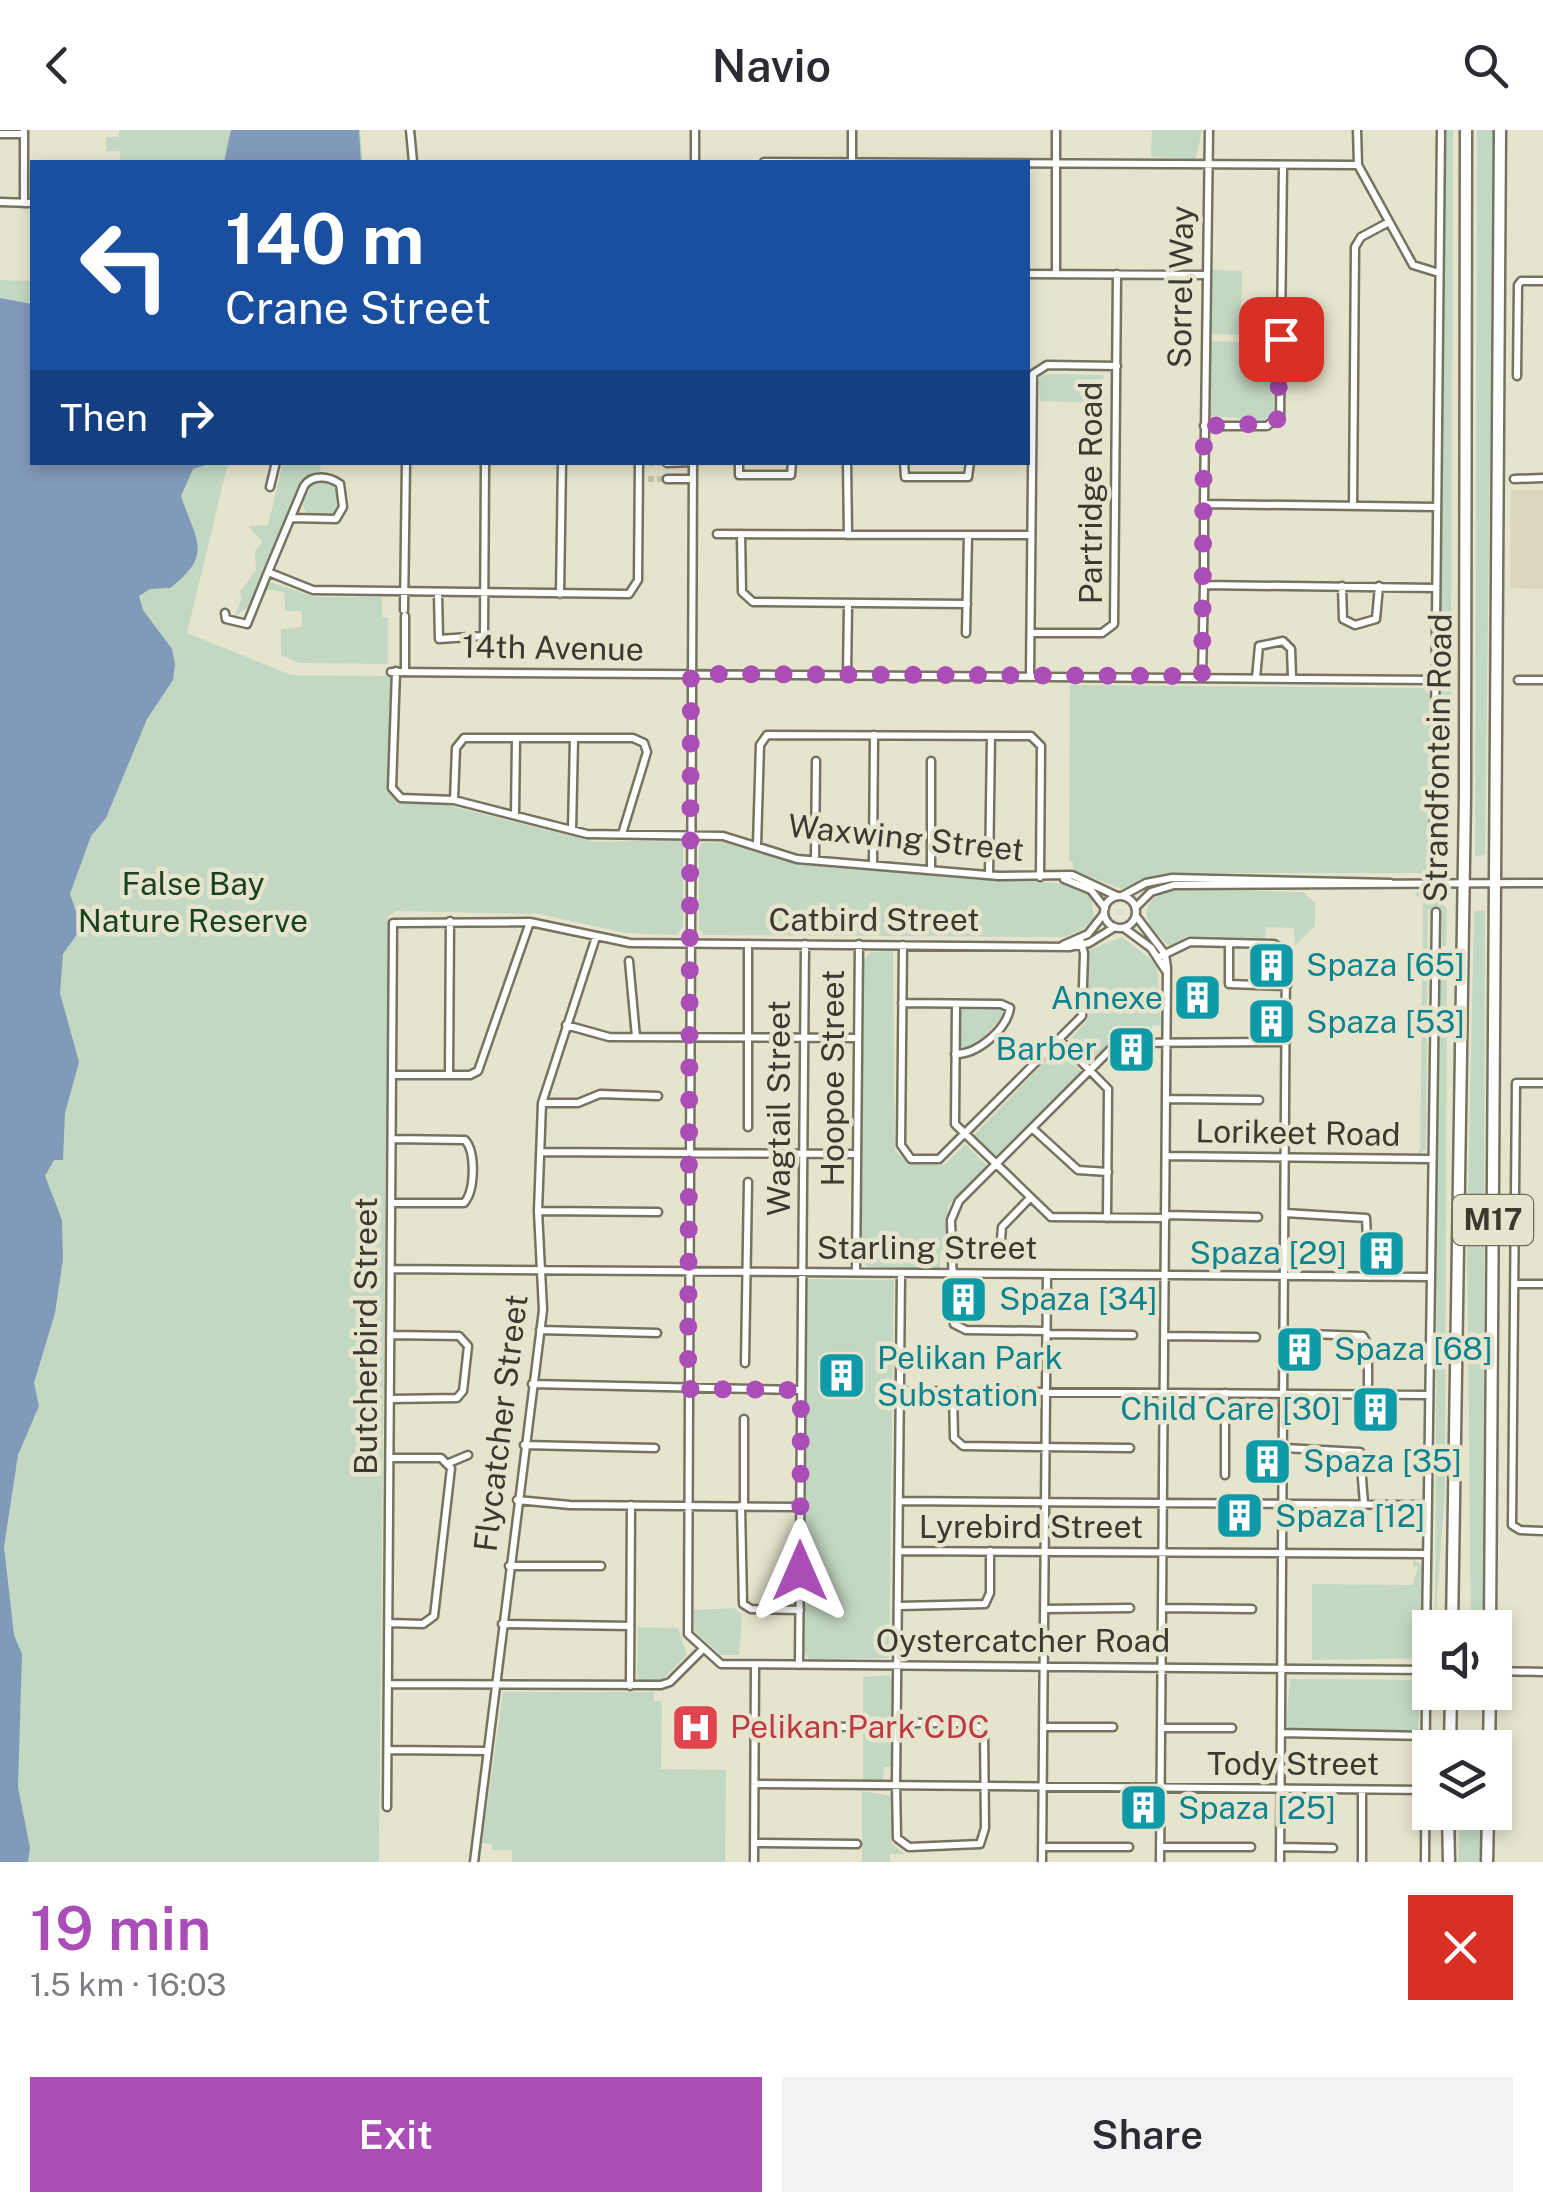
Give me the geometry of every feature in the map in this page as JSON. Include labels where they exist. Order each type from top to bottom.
[{"type":"main road","name":"Strandfontein Road","points":[[1452,1610],[1462,885],[1466,130]]},
{"type":"main road","name":"Strandfontein Road","points":[[1490,1610],[1500,130]]},
{"type":"main road","points":[[1448,1830],[1449,1862]]},
{"type":"main road","points":[[1487,1862],[1488,1830]]},
{"type":"street","points":[[410,130],[413,160]]},
{"type":"street","points":[[695,130],[695,160]]},
{"type":"street","points":[[852,130],[852,160]]},
{"type":"street","points":[[1056,130],[1056,274]]},
{"type":"street","name":"Sorrel Way","points":[[1202,676],[1209,130]]},
{"type":"street","points":[[1358,130],[1358,165],[1388,222],[1413,265],[1439,273]]},
{"type":"street","name":"Strandfontein Road","points":[[1434,822],[1442,130]]},
{"type":"street","points":[[0,134],[24,132],[28,202],[0,202]]},
{"type":"street","points":[[1030,163],[1358,165]]},
{"type":"street","points":[[1204,426],[1267,426],[1280,416],[1283,165]]},
{"type":"street","points":[[1353,506],[1355,247],[1361,237],[1388,222]]},
{"type":"street","points":[[1030,274],[1206,274]]},
{"type":"street","name":"Partridge Road","points":[[1031,633],[1102,634],[1114,624],[1118,274]]},
{"type":"street","points":[[1517,376],[1518,288],[1521,281],[1543,281]]},
{"type":"street","points":[[1030,676],[1033,374],[1047,365],[1117,366]]},
{"type":"street","points":[[270,487],[275,465]]},
{"type":"street","points":[[397,671],[404,613],[406,465]]},
{"type":"street","points":[[438,594],[438,636],[443,640],[482,638],[487,631],[486,465]]},
{"type":"street","points":[[560,594],[562,465]]},
{"type":"street","points":[[268,572],[328,593],[619,595],[635,590],[643,479],[640,465]]},
{"type":"street","points":[[389,1684],[666,1684],[702,1650],[686,1630],[692,465]]},
{"type":"street","points":[[739,465],[739,475],[791,475],[792,465]]},
{"type":"street","points":[[847,465],[848,535]]},
{"type":"street","points":[[905,465],[907,478],[968,477],[970,465]]},
{"type":"street","points":[[225,613],[226,619],[251,625],[268,572],[291,518],[309,480],[318,477],[340,484],[343,507],[336,519],[291,518]]},
{"type":"street","points":[[1514,479],[1543,478]]},
{"type":"street","points":[[667,479],[693,479]]},
{"type":"street","points":[[1204,504],[1437,507]]},
{"type":"street","points":[[718,534],[1031,535]]},
{"type":"street","points":[[741,534],[741,588],[746,600],[848,605],[967,604]]},
{"type":"street","points":[[966,633],[968,536]]},
{"type":"street","points":[[1204,585],[1436,588]]},
{"type":"street","points":[[1342,586],[1343,619],[1355,625],[1376,619],[1379,586]]},
{"type":"street","points":[[847,676],[848,605]]},
{"type":"street","points":[[1256,678],[1257,648],[1264,642],[1283,641],[1291,646],[1292,678]]},
{"type":"street","name":"14th Avenue","points":[[397,671],[1435,680]]},
{"type":"street","name":"Waxwing Street","points":[[397,671],[393,792],[401,798],[454,800],[572,830],[723,836],[797,859],[989,875],[1080,876],[1120,896],[1136,911],[1162,956]]},
{"type":"street","points":[[1518,680],[1543,680]]},
{"type":"street","points":[[757,845],[763,738],[772,734],[1031,736],[1040,743],[1040,877]]},
{"type":"street","points":[[873,863],[874,734]]},
{"type":"street","points":[[989,875],[990,736]]},
{"type":"street","points":[[515,816],[516,738]]},
{"type":"street","points":[[454,800],[461,740],[633,738],[646,745],[622,834]]},
{"type":"street","points":[[572,830],[574,739]]},
{"type":"street","points":[[815,860],[816,761]]},
{"type":"street","points":[[931,761],[931,868]]},
{"type":"street","name":"Waxwing Street","points":[[1058,878],[1085,886],[1115,928]]},
{"type":"street","points":[[1120,896],[1146,883],[1172,878],[1355,879],[1406,886]]},
{"type":"street","points":[[1124,928],[1151,892],[1174,885],[1543,883]]},
{"type":"street","name":"Catbird Street","points":[[1081,942],[1100,923],[1104,910],[1120,896]]},
{"type":"street","name":"Strandfontein Road","points":[[1426,1610],[1436,912]]},
{"type":"street","points":[[449,1075],[450,921]]},
{"type":"street","points":[[392,1075],[470,1075],[480,1067],[530,922]]},
{"type":"street","name":"Catbird Street","points":[[392,923],[530,922],[630,943],[1057,947],[1115,928]]},
{"type":"street","name":"Butcherbird Street","points":[[387,1807],[392,923]]},
{"type":"street","points":[[1115,928],[1124,928],[1162,956],[1167,972],[1160,1862]]},
{"type":"street","name":"Flycatcher Street","points":[[474,1862],[540,1330],[538,1211],[542,1103],[596,936]]},
{"type":"street","points":[[902,944],[902,1152],[911,1159],[939,1159],[1061,1041],[1084,1011],[1081,942]]},
{"type":"street","points":[[1162,956],[1186,942],[1284,948],[1280,1862]]},
{"type":"street","points":[[748,944],[748,1126]]},
{"type":"street","name":"Wagtail Street","points":[[799,1665],[805,944]]},
{"type":"street","name":"Hoopoe Street","points":[[856,1272],[858,944]]},
{"type":"street","points":[[1229,944],[1228,984],[1286,986]]},
{"type":"street","points":[[630,960],[636,1037]]},
{"type":"street","points":[[902,1003],[1001,1004],[1011,1012],[975,1052],[956,1054]]},
{"type":"street","points":[[956,1004],[954,1120],[994,1165],[1050,1217],[1258,1217]]},
{"type":"street","points":[[566,1024],[609,1037],[858,1038]]},
{"type":"street","points":[[1061,1041],[1108,1089],[1107,1218]]},
{"type":"street","points":[[1133,1336],[957,1326],[953,1208],[1117,1043],[1286,1042]]},
{"type":"street","points":[[1543,1083],[1516,1083],[1512,1524],[1520,1530],[1543,1531]]},
{"type":"street","points":[[542,1103],[578,1103],[600,1094],[658,1096]]},
{"type":"street","points":[[1166,1099],[1259,1100]]},
{"type":"street","points":[[1032,1128],[1078,1170],[1108,1172]]},
{"type":"street","points":[[391,1203],[466,1201],[471,1192],[472,1150],[465,1140],[392,1138]]},
{"type":"street","points":[[541,1152],[857,1154]]},
{"type":"street","name":"Lorikeet Road","points":[[1166,1156],[1430,1159]]},
{"type":"street","points":[[745,1363],[748,1182]]},
{"type":"street","points":[[1001,1239],[1002,1227],[1029,1199]]},
{"type":"street","points":[[538,1211],[658,1212]]},
{"type":"street","points":[[1285,1213],[1366,1218],[1369,1277]]},
{"type":"street","name":"Starling Street","points":[[391,1269],[1428,1277]]},
{"type":"street","points":[[897,1723],[980,1725],[986,1733],[986,1828],[980,1844],[909,1847],[896,1838],[896,1785],[901,1391],[901,1273]]},
{"type":"street","points":[[1042,1862],[1047,1274]]},
{"type":"street","points":[[1515,1284],[1543,1284]]},
{"type":"street","points":[[540,1330],[656,1333]]},
{"type":"street","points":[[1284,1333],[1363,1336],[1368,1345],[1368,1394]]},
{"type":"street","points":[[390,1334],[459,1336],[468,1346],[459,1396],[390,1399]]},
{"type":"street","points":[[1165,1336],[1256,1336]]},
{"type":"street","points":[[532,1384],[801,1390]]},
{"type":"street","points":[[901,1391],[1429,1395]]},
{"type":"street","points":[[953,1391],[953,1432],[959,1444],[1130,1448]]},
{"type":"street","points":[[1225,1475],[1226,1393]]},
{"type":"street","points":[[744,1419],[743,1604],[751,1609],[800,1610]]},
{"type":"street","points":[[524,1445],[655,1448]]},
{"type":"street","points":[[1284,1448],[1360,1452],[1364,1504]]},
{"type":"street","points":[[449,1463],[468,1455]]},
{"type":"street","points":[[390,1458],[441,1458],[449,1463]]},
{"type":"street","points":[[389,1623],[423,1624],[434,1616],[449,1463]]},
{"type":"street","points":[[517,1500],[801,1507]]},
{"type":"street","points":[[900,1501],[1427,1505]]},
{"type":"street","points":[[630,1686],[631,1505]]},
{"type":"street","name":"Lyrebird Street","points":[[899,1551],[1426,1554]]},
{"type":"street","points":[[899,1606],[985,1604],[990,1593],[990,1552]]},
{"type":"street","points":[[509,1566],[602,1566]]},
{"type":"street","points":[[1044,1609],[1130,1608]]},
{"type":"street","points":[[1163,1608],[1252,1609]]},
{"type":"street","points":[[502,1624],[630,1626]]},
{"type":"street","name":"Oystercatcher Road","points":[[702,1650],[720,1664],[1412,1670]]},
{"type":"street","points":[[754,1862],[755,1664]]},
{"type":"street","points":[[1512,1672],[1543,1672]]},
{"type":"street","points":[[756,1726],[860,1727]]},
{"type":"street","points":[[1043,1727],[1114,1727]]},
{"type":"street","points":[[1161,1728],[1232,1728]]},
{"type":"street","points":[[1282,1734],[1412,1736]]},
{"type":"street","points":[[388,1750],[487,1751]]},
{"type":"street","name":"Tody Street","points":[[755,1784],[1412,1790]]},
{"type":"street","points":[[1362,1790],[1362,1862]]},
{"type":"street","points":[[1425,1830],[1425,1862]]},
{"type":"street","points":[[754,1843],[857,1844]]},
{"type":"street","points":[[1042,1847],[1129,1847]]},
{"type":"street","points":[[1160,1847],[1251,1847]]},
{"type":"street","points":[[1281,1847],[1334,1848]]},
{"type":"shaded area","points":[[1511,490],[1543,490],[1543,589],[1510,588]]},
{"type":"green space","points":[[119,130],[360,130],[363,160],[120,160],[120,151],[106,151],[106,137],[119,137]]},
{"type":"green space","points":[[1152,130],[1202,130],[1196,159],[1151,157]]},
{"type":"green space","points":[[1445,130],[1453,130],[1451,706],[1441,704]]},
{"type":"green space","points":[[1477,130],[1494,130],[1485,855],[1475,856]]},
{"type":"green space","points":[[1212,270],[1242,271],[1240,335],[1210,334]]},
{"type":"green space","name":"False Bay Nature Reserve","points":[[0,280],[30,281],[30,465],[228,465],[187,633],[291,675],[390,676],[389,792],[399,803],[443,804],[595,842],[678,840],[683,846],[683,926],[677,935],[626,933],[539,914],[397,911],[388,916],[379,1862],[0,1862]]},
{"type":"green space","points":[[1211,341],[1273,343],[1274,414],[1266,420],[1210,416]]},
{"type":"green space","points":[[1046,374],[1103,375],[1107,403],[1040,401],[1039,378]]},
{"type":"green space","points":[[283,465],[321,465],[320,471],[301,482],[252,604],[234,617],[242,598],[239,593],[256,570],[255,551],[263,542],[248,526],[268,525]]},
{"type":"green space","points":[[321,481],[335,486],[340,500],[335,514],[321,519],[307,514],[302,500],[307,486]]},
{"type":"green space","points":[[270,582],[315,597],[382,597],[382,617],[388,618],[388,664],[300,663],[281,655],[281,629],[302,627],[302,611],[285,611],[284,592],[266,589]]},
{"type":"green space","points":[[1070,685],[1423,688],[1429,694],[1433,873],[1164,873],[1122,889],[1073,870],[1073,862],[1069,861]]},
{"type":"green space","points":[[727,842],[796,864],[1068,884],[1091,896],[1094,917],[1083,929],[1064,937],[704,935],[699,928],[699,847],[701,843]]},
{"type":"green space","points":[[1176,889],[1303,892],[1315,903],[1315,926],[1295,946],[1294,928],[1266,927],[1265,938],[1187,936],[1169,946],[1149,924],[1147,912],[1153,898]]},
{"type":"green space","points":[[1414,893],[1435,893],[1447,909],[1446,946],[1442,946],[1442,909],[1428,909],[1426,1150],[1416,1155],[1420,1150],[1423,910],[1422,900]]},
{"type":"green space","points":[[1485,910],[1483,1610],[1471,1610],[1467,1250],[1474,911]]},
{"type":"green space","points":[[1122,937],[1157,964],[1161,1026],[1152,1025],[1151,1037],[1120,1037],[1088,1061],[1069,1041],[1088,1019],[1089,950]]},
{"type":"green space","points":[[893,951],[895,1151],[909,1164],[944,1165],[965,1144],[987,1166],[948,1206],[947,1252],[940,1253],[940,1269],[868,1267],[861,1262],[863,960],[871,952]]},
{"type":"green space","points":[[1438,959],[1447,964],[1445,1490],[1435,1610]]},
{"type":"green space","points":[[1004,1009],[1006,1014],[971,1050],[959,1047],[961,1010]]},
{"type":"green space","points":[[1060,1046],[1081,1072],[994,1158],[973,1136]]},
{"type":"green space","points":[[807,1279],[894,1280],[889,1658],[809,1659],[804,1653]]},
{"type":"green space","points":[[1413,1559],[1423,1567],[1422,1610],[1412,1610],[1412,1658],[1312,1660],[1312,1584],[1413,1585],[1418,1567],[1413,1566]]},
{"type":"green space","points":[[734,1608],[742,1615],[739,1655],[721,1655],[694,1631],[694,1610]]},
{"type":"green space","points":[[638,1627],[678,1628],[687,1655],[662,1680],[642,1681],[637,1677]]},
{"type":"green space","points":[[889,1675],[893,1683],[892,1767],[884,1767],[883,1780],[863,1780],[863,1677]]},
{"type":"green space","points":[[1290,1679],[1412,1680],[1412,1710],[1419,1710],[1418,1730],[1291,1730],[1286,1724]]},
{"type":"green space","points":[[503,1692],[654,1692],[654,1701],[662,1701],[661,1769],[726,1770],[725,1862],[512,1862],[512,1850],[492,1850],[492,1844],[482,1843]]},
{"type":"green space","points":[[862,1791],[891,1796],[892,1844],[905,1854],[890,1854],[890,1862],[862,1862]]},
{"type":"green space","points":[[1459,1830],[1481,1830],[1481,1862],[1458,1862]]},
{"type":"water","points":[[231,130],[359,130],[361,160],[224,160]]},
{"type":"water","points":[[0,298],[30,304],[30,465],[206,465],[193,469],[181,496],[198,546],[192,566],[170,588],[150,589],[139,596],[143,610],[172,649],[173,680],[147,719],[106,818],[91,836],[70,894],[79,920],[78,933],[63,954],[60,993],[79,1062],[65,1113],[63,1160],[54,1160],[45,1176],[62,1220],[63,1259],[55,1313],[34,1383],[39,1406],[18,1455],[4,1547],[14,1635],[22,1654],[18,1787],[30,1848],[28,1862],[0,1862]]},
{"type":"tunnel","points":[[648,479],[667,479]]},
{"type":"place","name":"Spaza [65]","points":[[1271,965]]},
{"type":"place","name":"Annexe","points":[[1198,998]]},
{"type":"place","name":"Spaza [53]","points":[[1271,1022]]},
{"type":"place","name":"Barber","points":[[1132,1049]]},
{"type":"place","name":"Spaza [29]","points":[[1382,1253]]},
{"type":"place","name":"Spaza [34]","points":[[964,1299]]},
{"type":"place","name":"Spaza [68]","points":[[1299,1349]]},
{"type":"place","name":"Pelikan Park Substation","points":[[842,1376]]},
{"type":"place","name":"Child Care [30]","points":[[1376,1409]]},
{"type":"place","name":"Spaza [35]","points":[[1268,1461]]},
{"type":"place","name":"Spaza [12]","points":[[1240,1516]]},
{"type":"place","name":"Pelikan Park CDC","points":[[695,1727]]},
{"type":"place","name":"Spaza [25]","points":[[1143,1808]]},
{"type":"route","points":[[800,1571],[801,1390],[688,1389],[691,674],[1202,676],[1204,426],[1277,423],[1281,339]]}]
